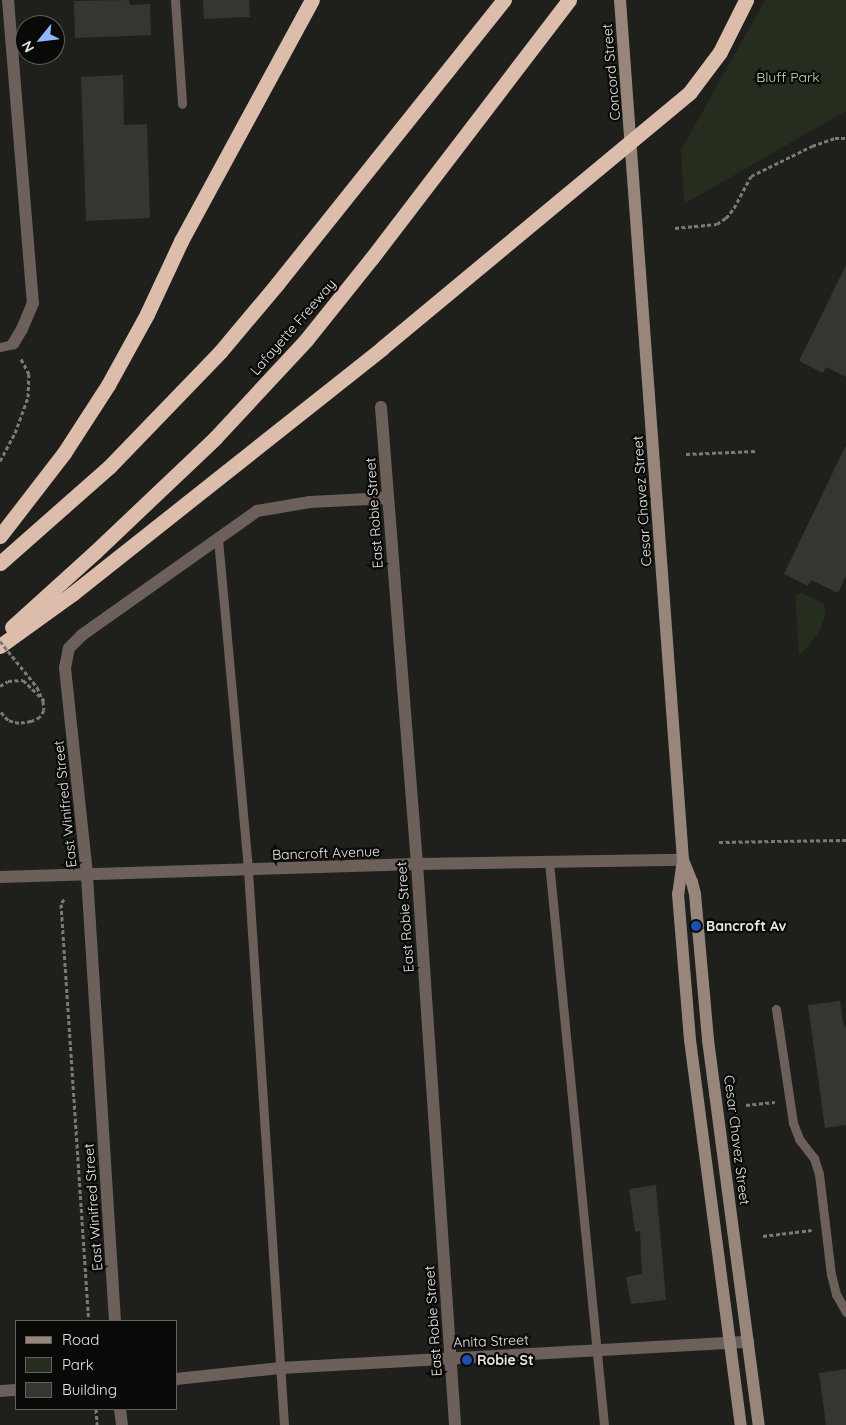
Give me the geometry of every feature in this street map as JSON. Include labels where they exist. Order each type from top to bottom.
[{"type":"highway","points":[[0,536],[64,453],[108,385],[147,314],[181,241],[312,0]]},
{"type":"highway","points":[[0,563],[109,468],[220,352],[278,284],[504,0]]},
{"type":"highway","name":"Lafayette Freeway","points":[[0,640],[156,494],[264,387],[306,340],[371,259],[569,0]]},
{"type":"highway","points":[[0,646],[72,594],[374,354],[690,92],[720,52],[746,0]]},
{"type":"main road","name":"Concord Street","points":[[620,0],[632,141]]},
{"type":"main road","name":"Cesar Chavez Street","points":[[632,141],[683,860],[678,894],[690,1040],[741,1425]]},
{"type":"main road","name":"Cesar Chavez Street","points":[[683,860],[695,894],[708,1040],[759,1425]]},
{"type":"street","points":[[6,346],[22,329],[33,303],[8,0]]},
{"type":"street","name":"East Robie Street","points":[[381,407],[417,864],[455,1425]]},
{"type":"street","name":"East Winifred Street","points":[[115,1320],[87,874],[66,668],[69,648],[82,634],[218,540],[257,510],[310,502],[387,498]]},
{"type":"street","name":"Bancroft Avenue","points":[[0,877],[248,871],[417,864],[683,860]]},
{"type":"street","name":"Anita Street","points":[[178,1379],[280,1368],[748,1342]]},
{"type":"street","points":[[0,1391],[15,1390]]},
{"type":"street","points":[[120,1410],[122,1425]]},
{"type":"lane","points":[[175,0],[182,104]]},
{"type":"lane","points":[[218,540],[248,871],[284,1425]]},
{"type":"lane","points":[[549,862],[604,1425]]},
{"type":"lane","points":[[776,1009],[793,1123],[799,1139],[814,1158],[819,1174],[831,1274],[836,1294],[846,1312]]},
{"type":"path","points":[[676,228],[717,224],[726,218],[734,208],[751,176],[812,146],[835,138],[846,138]]},
{"type":"path","points":[[0,461],[14,433],[28,397],[29,374],[6,346]]},
{"type":"path","points":[[686,454],[756,451]]},
{"type":"path","points":[[0,640],[37,686],[43,701],[44,710],[36,719],[19,723],[8,720],[0,711]]},
{"type":"path","points":[[0,686],[8,681],[23,680],[45,701]]},
{"type":"path","points":[[719,842],[846,840]]},
{"type":"path","points":[[64,899],[61,904],[89,1320]]},
{"type":"path","points":[[746,1105],[778,1102]]},
{"type":"path","points":[[763,1236],[801,1232]]},
{"type":"path","points":[[96,1410],[97,1425]]},
{"type":"green space","name":"Bluff Park","points":[[765,0],[846,0],[846,111],[684,204],[681,150]]},
{"type":"green space","points":[[801,593],[823,603],[826,611],[819,633],[803,652],[799,654],[795,595]]},
{"type":"building","points":[[129,0],[130,5],[150,4],[151,35],[75,38],[74,1]]},
{"type":"building","points":[[203,0],[249,0],[250,17],[204,19]]},
{"type":"building","points":[[123,75],[124,125],[147,124],[150,218],[86,221],[81,77]]},
{"type":"building","points":[[846,265],[846,377],[826,367],[823,373],[799,361]]},
{"type":"building","points":[[846,445],[846,576],[838,593],[811,580],[808,586],[784,574]]},
{"type":"building","points":[[840,1001],[844,1027],[846,1027],[846,1125],[825,1128],[808,1005]]},
{"type":"building","points":[[656,1185],[666,1300],[631,1304],[626,1277],[642,1274],[640,1231],[635,1232],[629,1189]]},
{"type":"building","points":[[846,1369],[846,1425],[826,1425],[819,1373]]},
{"type":"place","name":"Bancroft Av","points":[[696,926]]},
{"type":"place","name":"Robie St","points":[[467,1360]]}]
